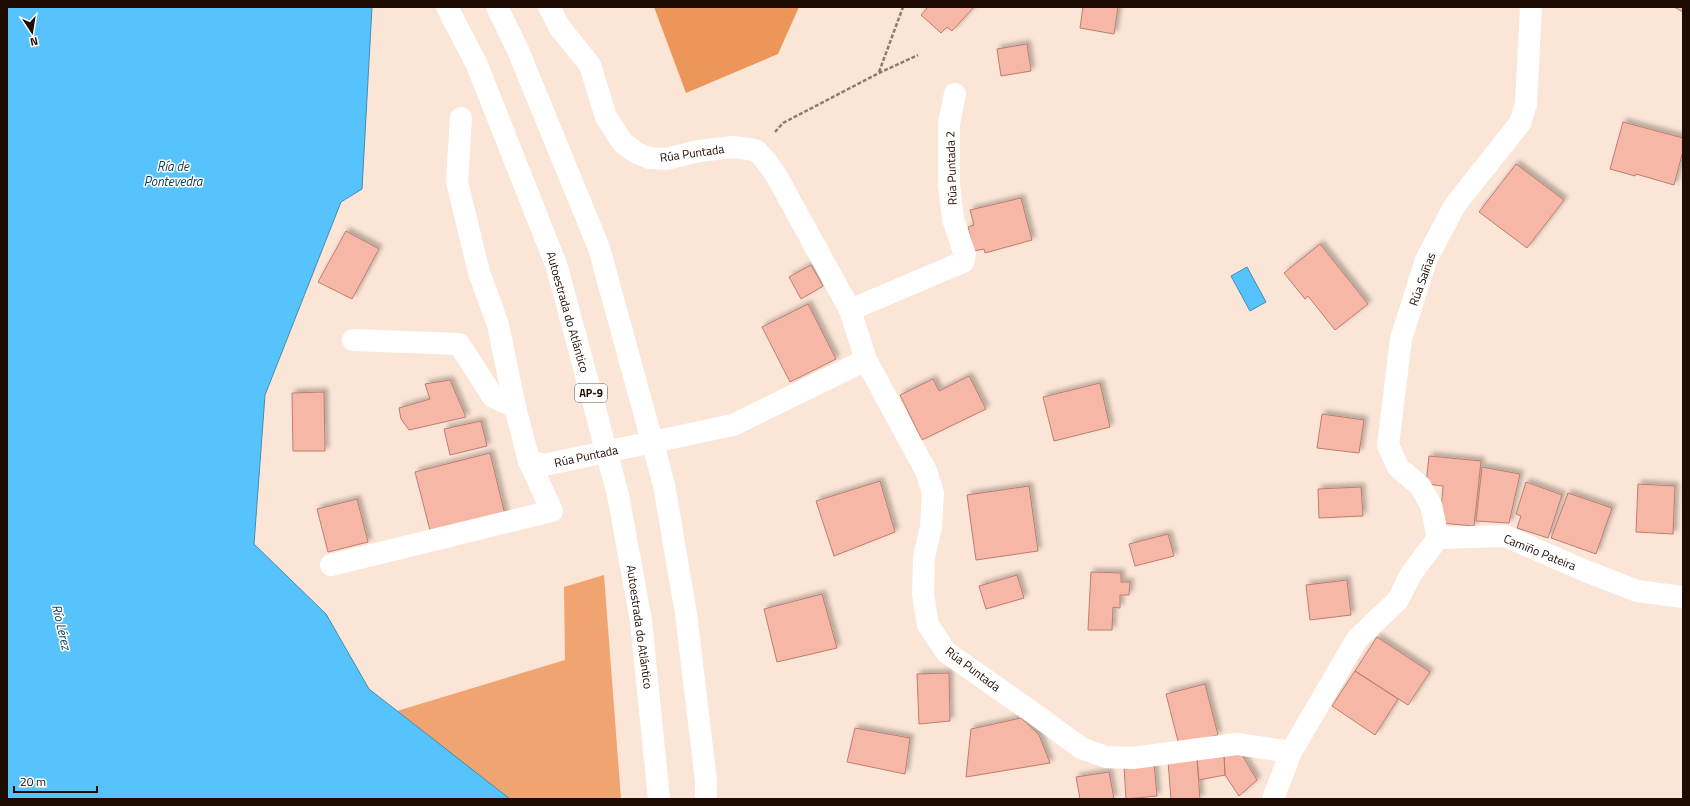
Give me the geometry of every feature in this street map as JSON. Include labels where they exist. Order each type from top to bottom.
[{"type":"main road","name":"Autoestrada do Atlántico","points":[[447,7],[477,65],[557,267],[618,495],[641,621],[659,799]]},
{"type":"main road","points":[[497,7],[517,48],[599,248],[664,485],[686,614],[707,793]]},
{"type":"main road","name":"Rúa Puntada","points":[[549,7],[560,28],[590,65],[606,117],[622,142],[635,152],[649,158],[666,159],[699,151],[733,147],[757,151],[776,175],[850,310],[866,360],[926,470],[933,493],[931,527],[924,557],[923,594],[928,625],[946,652],[1081,748],[1106,757],[1133,758],[1237,744],[1291,752]]},
{"type":"main road","name":"Rúa Saíñas","points":[[1438,538],[1431,505],[1420,486],[1398,467],[1388,445],[1401,340],[1426,260],[1455,205],[1520,123],[1526,104],[1531,7]]},
{"type":"main road","name":"Rúa Puntada 2","points":[[850,310],[963,262],[965,255],[953,219],[949,185],[949,123],[955,94]]},
{"type":"main road","points":[[331,564],[552,511],[515,407],[498,325],[479,272],[457,182],[461,118]]},
{"type":"main road","points":[[353,340],[459,344],[493,397],[515,407]]},
{"type":"main road","name":"Rúa Puntada","points":[[536,463],[733,425],[866,360]]},
{"type":"main road","name":"Camiño Pateira","points":[[1438,538],[1505,536],[1583,570],[1637,591],[1683,597]]},
{"type":"main road","points":[[1272,799],[1291,752],[1357,639],[1398,600],[1411,574],[1438,538]]},
{"type":"path","points":[[879,73],[903,7]]},
{"type":"path","points":[[757,151],[783,123],[879,73],[918,55]]},
{"type":"shaded area","points":[[654,7],[799,7],[778,54],[686,93]]},
{"type":"shaded area","points":[[604,575],[621,799],[496,799],[397,711],[565,660],[564,587]]},
{"type":"water","name":"Ría de Pontevedra","points":[[7,7],[372,7],[362,189],[341,202],[265,395],[254,544],[326,614],[369,689],[510,799],[7,799]]},
{"type":"water","points":[[1247,267],[1266,302],[1250,311],[1231,276]]},
{"type":"building","points":[[928,7],[974,7],[952,31],[947,27],[941,33],[921,15]]},
{"type":"building","points":[[1083,7],[1118,7],[1114,34],[1080,28]]},
{"type":"building","points":[[1674,7],[1683,7],[1683,12]]},
{"type":"building","points":[[1027,44],[1031,71],[1001,76],[997,49]]},
{"type":"building","points":[[1623,122],[1683,138],[1683,151],[1674,185],[1636,174],[1635,176],[1610,169]]},
{"type":"building","points":[[1516,164],[1564,200],[1527,248],[1479,212]]},
{"type":"building","points":[[1021,198],[1032,240],[985,253],[984,249],[974,251],[968,227],[974,225],[970,210]]},
{"type":"building","points":[[346,231],[379,249],[352,299],[318,282]]},
{"type":"building","points":[[1320,244],[1368,304],[1335,330],[1308,296],[1305,299],[1284,273]]},
{"type":"building","points":[[811,265],[823,286],[801,299],[789,277]]},
{"type":"building","points":[[808,304],[836,359],[790,382],[762,327]]},
{"type":"building","points":[[969,376],[986,409],[922,440],[900,395],[933,379],[939,391]]},
{"type":"building","points":[[450,380],[466,417],[409,430],[401,419],[399,408],[430,399],[425,384]]},
{"type":"building","points":[[1100,383],[1110,427],[1054,441],[1043,397]]},
{"type":"building","points":[[324,392],[325,451],[293,451],[292,393]]},
{"type":"building","points":[[1322,414],[1364,420],[1359,453],[1317,448]]},
{"type":"building","points":[[481,421],[487,446],[450,455],[444,429]]},
{"type":"building","points":[[490,453],[506,519],[432,538],[415,472]]},
{"type":"building","points":[[1429,456],[1481,461],[1474,526],[1440,523],[1443,486],[1426,484]]},
{"type":"building","points":[[1482,467],[1520,474],[1509,523],[1476,521]]},
{"type":"building","points":[[880,481],[895,532],[834,556],[816,501]]},
{"type":"building","points":[[1526,482],[1562,495],[1548,538],[1517,528],[1521,516],[1516,514]]},
{"type":"building","points":[[1638,484],[1675,486],[1673,534],[1636,532]]},
{"type":"building","points":[[1029,486],[1038,551],[976,560],[967,495]]},
{"type":"building","points":[[1361,487],[1363,516],[1319,518],[1318,489]]},
{"type":"building","points":[[1568,493],[1612,508],[1596,554],[1551,538]]},
{"type":"building","points":[[357,499],[368,542],[328,552],[317,509]]},
{"type":"building","points":[[1168,534],[1174,556],[1135,566],[1129,544]]},
{"type":"building","points":[[1091,572],[1121,573],[1121,582],[1130,582],[1129,595],[1120,595],[1120,608],[1113,607],[1112,630],[1088,630]]},
{"type":"building","points":[[1017,575],[1024,598],[986,609],[979,586]]},
{"type":"building","points":[[1347,580],[1351,615],[1310,620],[1306,585]]},
{"type":"building","points":[[822,594],[837,648],[777,662],[764,609]]},
{"type":"building","points":[[1377,637],[1430,672],[1408,705],[1355,671]]},
{"type":"building","points":[[1355,671],[1398,699],[1375,735],[1332,706]]},
{"type":"building","points":[[949,673],[950,721],[919,724],[917,674]]},
{"type":"building","points":[[1205,684],[1218,735],[1179,745],[1166,694]]},
{"type":"building","points":[[1021,718],[1039,735],[1050,763],[966,777],[971,729]]},
{"type":"building","points":[[855,728],[910,738],[905,774],[847,762]]},
{"type":"building","points":[[1224,754],[1225,775],[1199,780],[1197,759]]},
{"type":"building","points":[[1224,754],[1242,755],[1257,780],[1239,796],[1225,775]]},
{"type":"building","points":[[1197,759],[1200,799],[1171,799],[1168,761]]},
{"type":"building","points":[[1154,763],[1157,796],[1126,799],[1124,766]]},
{"type":"building","points":[[1109,772],[1114,799],[1080,799],[1076,777]]},
{"type":"water label","name":"Río Lérez","points":[[62,627]]}]
